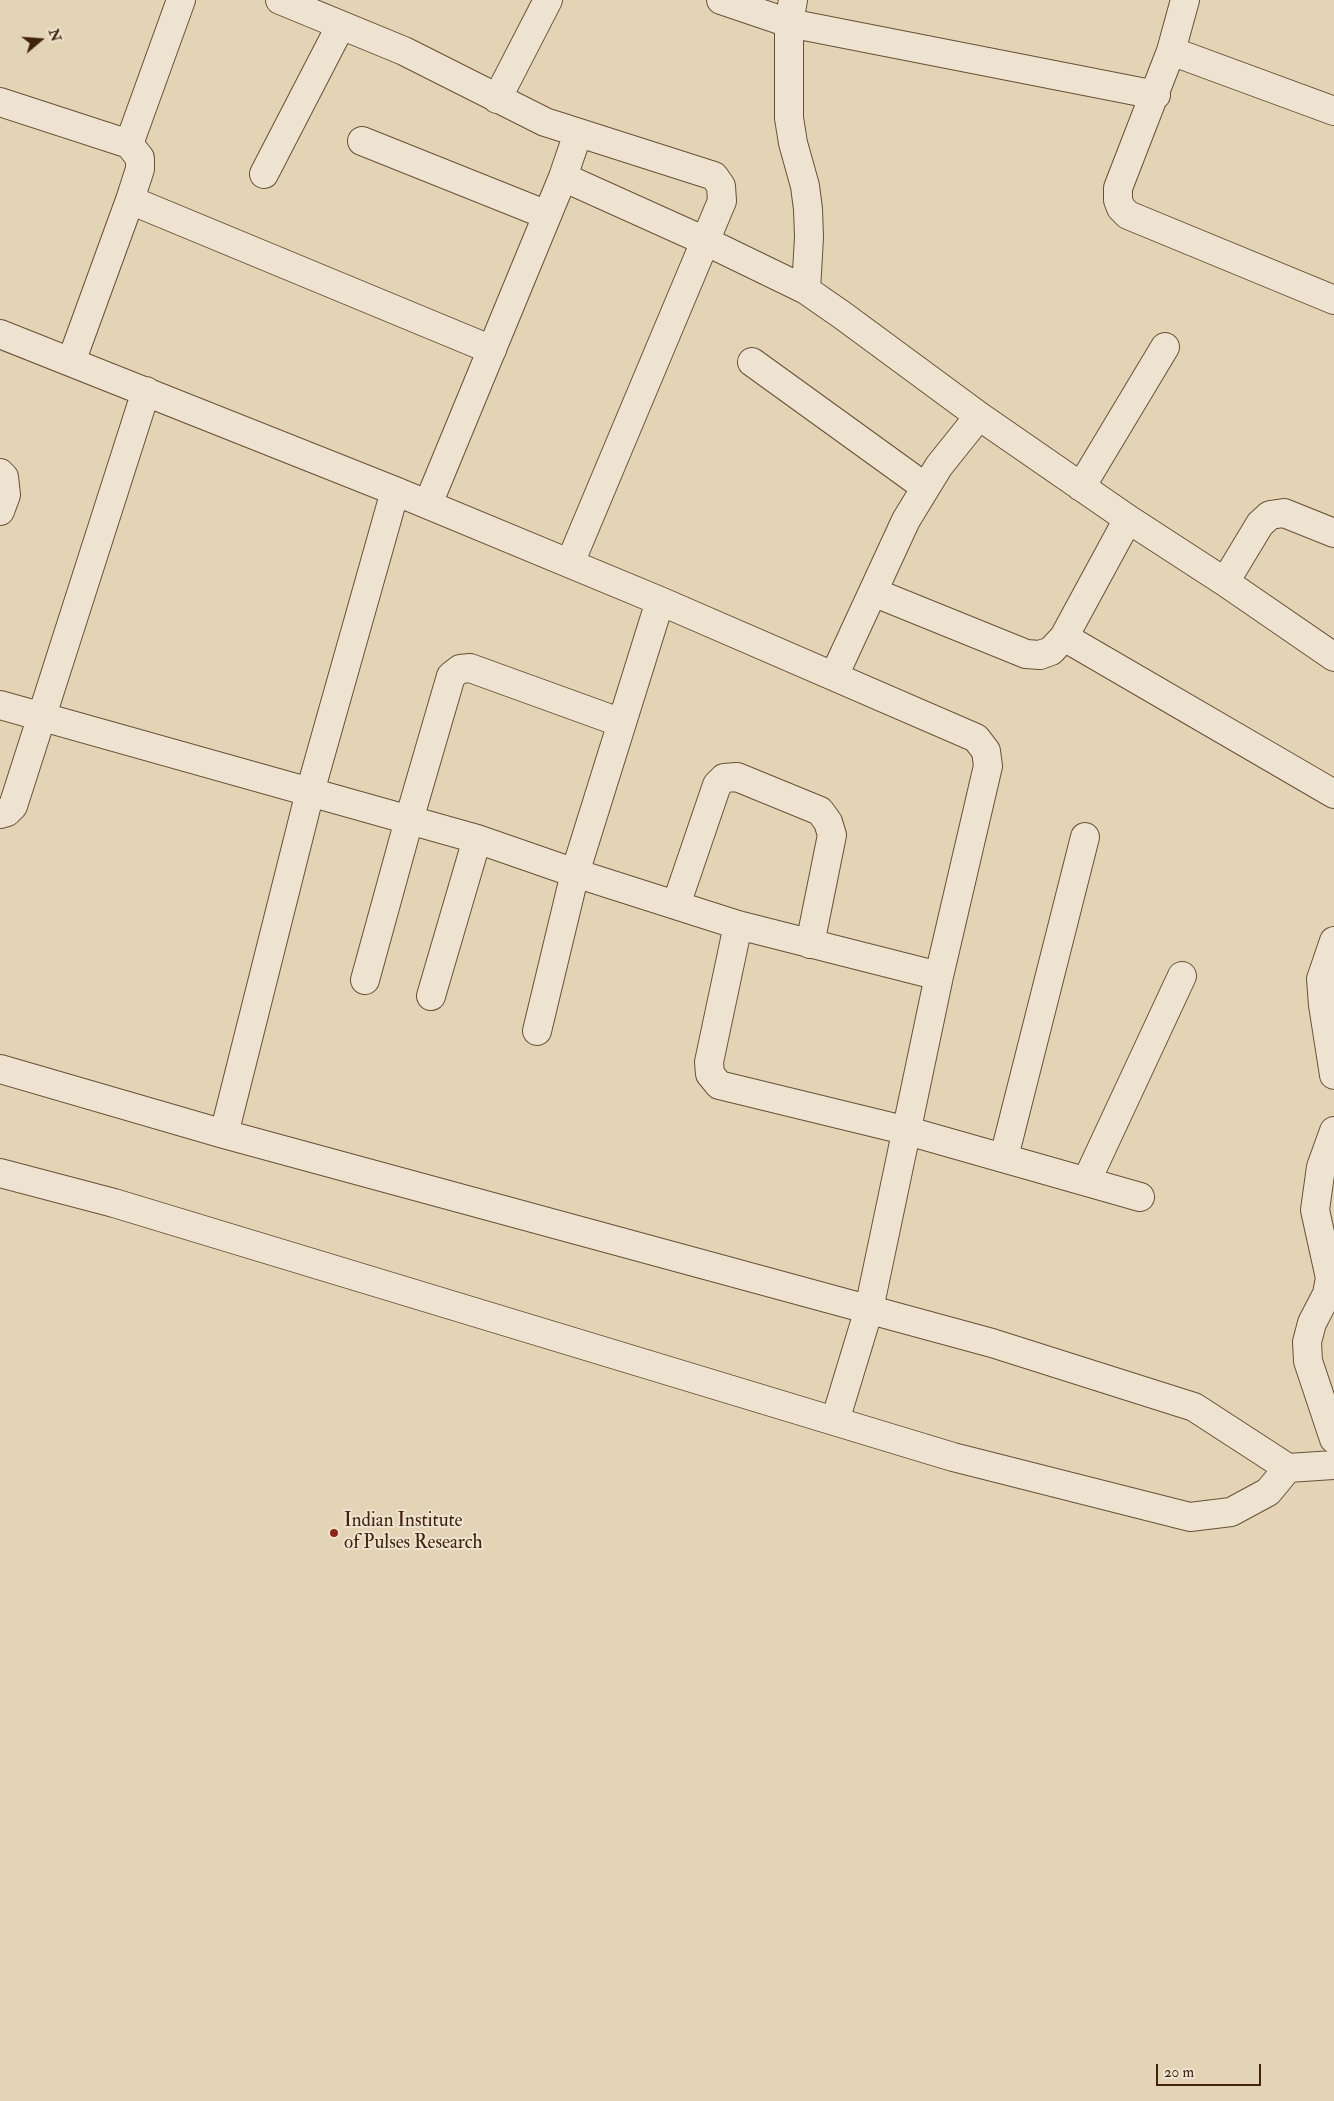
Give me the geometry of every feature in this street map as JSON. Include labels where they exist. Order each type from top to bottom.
[{"type":"street","points":[[129,144],[181,0]]},
{"type":"street","points":[[280,0],[404,51],[545,122],[714,176],[721,186],[722,201],[570,563]]},
{"type":"street","points":[[498,99],[548,0]]},
{"type":"street","points":[[721,0],[791,12],[1156,95]]},
{"type":"street","points":[[1185,0],[1171,51],[1156,95],[1118,188],[1118,200],[1121,208],[1128,215],[1334,300]]},
{"type":"street","points":[[791,12],[789,118],[793,143],[805,186],[808,209],[809,237],[806,290]]},
{"type":"street","points":[[264,174],[340,25]]},
{"type":"street","points":[[1171,51],[1334,111]]},
{"type":"street","points":[[0,102],[129,144],[140,158],[140,169],[130,200],[71,362]]},
{"type":"street","points":[[428,504],[563,177],[578,134]]},
{"type":"street","points":[[362,141],[547,215]]},
{"type":"street","points":[[563,177],[705,241],[806,290],[979,416],[1081,487],[1334,657]]},
{"type":"street","points":[[130,200],[492,350]]},
{"type":"street","points":[[0,334],[428,504],[660,600],[976,738],[986,751],[988,766],[939,976],[908,1131],[869,1309],[834,1421]]},
{"type":"street","points":[[1081,487],[1165,347]]},
{"type":"street","points":[[752,362],[925,487]]},
{"type":"street","points":[[0,814],[7,812],[13,806],[146,391]]},
{"type":"street","points":[[834,676],[906,520],[939,466],[979,416]]},
{"type":"street","points":[[0,473],[4,477],[6,495],[0,511]]},
{"type":"street","points":[[224,1134],[310,792],[395,491]]},
{"type":"street","points":[[1225,582],[1260,524],[1270,516],[1284,513],[1334,533]]},
{"type":"street","points":[[873,592],[1026,654],[1040,655],[1051,651],[1064,637],[1128,519]]},
{"type":"street","points":[[537,1031],[575,873],[660,600]]},
{"type":"street","points":[[1064,637],[1334,794]]},
{"type":"street","points":[[365,980],[451,676],[460,670],[470,668],[622,723]]},
{"type":"street","points":[[0,706],[476,839],[738,926],[939,976]]},
{"type":"street","points":[[676,906],[717,785],[724,778],[737,777],[820,811],[828,822],[832,835],[810,944]]},
{"type":"street","points":[[1004,1157],[1085,838]]},
{"type":"street","points":[[431,996],[476,839]]},
{"type":"street","points":[[738,926],[709,1062],[710,1074],[719,1084],[908,1131],[1087,1180],[1140,1197]]},
{"type":"street","points":[[1334,941],[1330,948],[1321,979],[1323,1005],[1334,1075]]},
{"type":"street","points":[[1087,1180],[1182,976]]},
{"type":"street","points":[[0,1070],[224,1134],[992,1343],[1194,1407],[1288,1468],[1334,1465]]},
{"type":"street","points":[[1334,1131],[1321,1167],[1315,1210],[1330,1278],[1327,1294],[1312,1323],[1307,1342],[1308,1361],[1334,1439]]},
{"type":"street","points":[[0,1174],[114,1204],[953,1457],[1190,1517],[1231,1512],[1268,1492],[1288,1468]]},
{"type":"place","name":"Indian Institute of Pulses Research","points":[[334,1533]]}]
